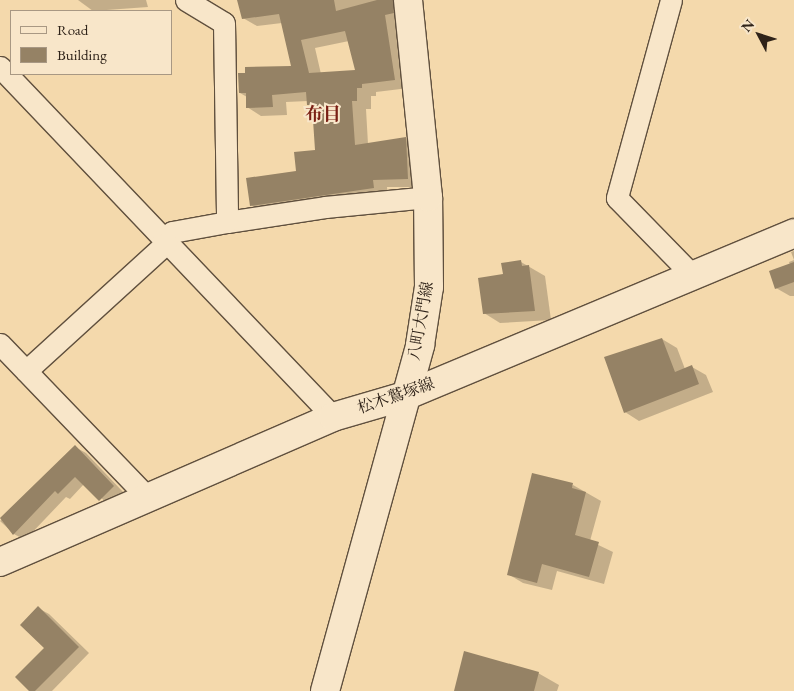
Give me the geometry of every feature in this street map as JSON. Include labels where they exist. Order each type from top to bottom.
[{"type":"main road","name":"八町大門線","points":[[325,691],[420,345],[429,287],[428,197],[411,0]]},
{"type":"main road","name":"松木鷲塚線","points":[[0,562],[149,499],[333,417],[405,396],[794,233]]},
{"type":"street","points":[[671,0],[617,198],[693,276]]},
{"type":"street","points":[[193,2],[224,23],[227,222]]},
{"type":"street","points":[[0,67],[333,417]]},
{"type":"street","points":[[26,371],[165,241],[172,232],[325,207],[428,197]]},
{"type":"street","points":[[0,344],[149,499]]},
{"type":"building","points":[[237,0],[334,0],[336,11],[377,0],[393,0],[394,13],[385,15],[395,80],[362,84],[362,88],[357,88],[357,101],[352,101],[355,145],[406,137],[408,179],[373,180],[374,188],[250,206],[246,178],[296,171],[294,152],[315,150],[312,105],[307,105],[306,92],[272,95],[273,107],[246,108],[246,93],[239,93],[238,73],[245,73],[245,67],[291,66],[279,14],[242,19]],"holes":[[[345,31],[355,70],[309,73],[301,40]]]},
{"type":"building","points":[[521,260],[522,266],[529,265],[535,311],[483,314],[478,278],[503,274],[501,263]]},
{"type":"building","points":[[794,262],[794,282],[775,289],[769,271]]},
{"type":"building","points":[[662,338],[675,372],[692,365],[699,384],[624,413],[604,357]]},
{"type":"building","points":[[75,445],[114,486],[99,501],[75,477],[58,494],[55,491],[13,535],[0,518]]},
{"type":"building","points":[[532,473],[573,483],[572,488],[586,492],[575,535],[599,542],[589,577],[542,564],[537,583],[507,575]]},
{"type":"building","points":[[38,606],[79,647],[35,691],[29,691],[15,677],[44,648],[20,625]]},
{"type":"building","points":[[464,651],[539,672],[534,691],[454,691]]},
{"type":"district","name":"布目","points":[[323,114]]}]
